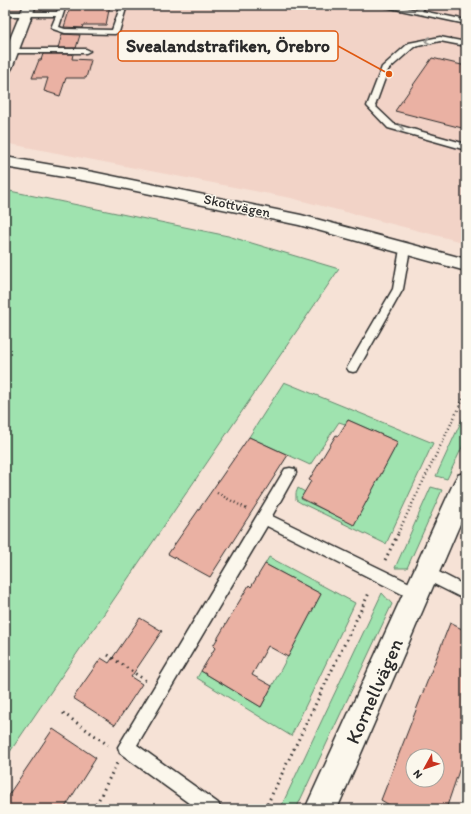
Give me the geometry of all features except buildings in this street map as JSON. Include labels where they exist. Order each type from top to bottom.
[{"type":"street","points":[[5,68],[10,48],[28,10]]},
{"type":"street","name":"Skottvägen","points":[[5,162],[93,177],[301,220],[466,266]]},
{"type":"street","name":"Kornellvägen","points":[[321,809],[466,482]]},
{"type":"lane","points":[[63,5],[55,28],[65,31],[115,32],[124,5]]},
{"type":"lane","points":[[386,5],[466,22]]},
{"type":"lane","points":[[418,12],[423,5]]},
{"type":"lane","points":[[5,14],[28,10],[60,14]]},
{"type":"lane","points":[[466,44],[440,39],[412,44],[385,69],[371,106],[391,126],[466,147]]},
{"type":"lane","points":[[10,48],[86,51]]},
{"type":"lane","points":[[353,368],[398,289],[405,249]]},
{"type":"lane","points":[[212,809],[126,747],[290,473]]},
{"type":"lane","points":[[264,518],[378,574],[466,593]]},
{"type":"path","points":[[265,809],[466,393]]},
{"type":"path","points":[[217,493],[264,518]]},
{"type":"path","points":[[108,655],[159,690]]},
{"type":"path","points":[[63,713],[111,747],[126,747],[94,809]]},
{"type":"shaded area","points":[[5,5],[466,5],[466,243],[291,198],[5,143]]},
{"type":"green space","points":[[5,190],[228,236],[339,269],[5,759]]},
{"type":"green space","points":[[284,382],[433,443],[386,544],[301,503],[296,500],[296,493],[298,488],[305,492],[301,499],[354,524],[398,442],[348,420],[345,424],[339,422],[310,465],[249,437]]},
{"type":"green space","points":[[466,411],[466,439],[447,479],[436,476]]},
{"type":"green space","points":[[431,487],[442,490],[407,568],[395,568]]},
{"type":"green space","points":[[269,557],[355,603],[291,736],[197,678],[201,671],[261,707],[321,594],[265,564]]},
{"type":"green space","points":[[382,593],[392,604],[296,809],[280,809]]},
{"type":"place","name":"Svealandstrafiken, Örebro","points":[[389,74]]}]
